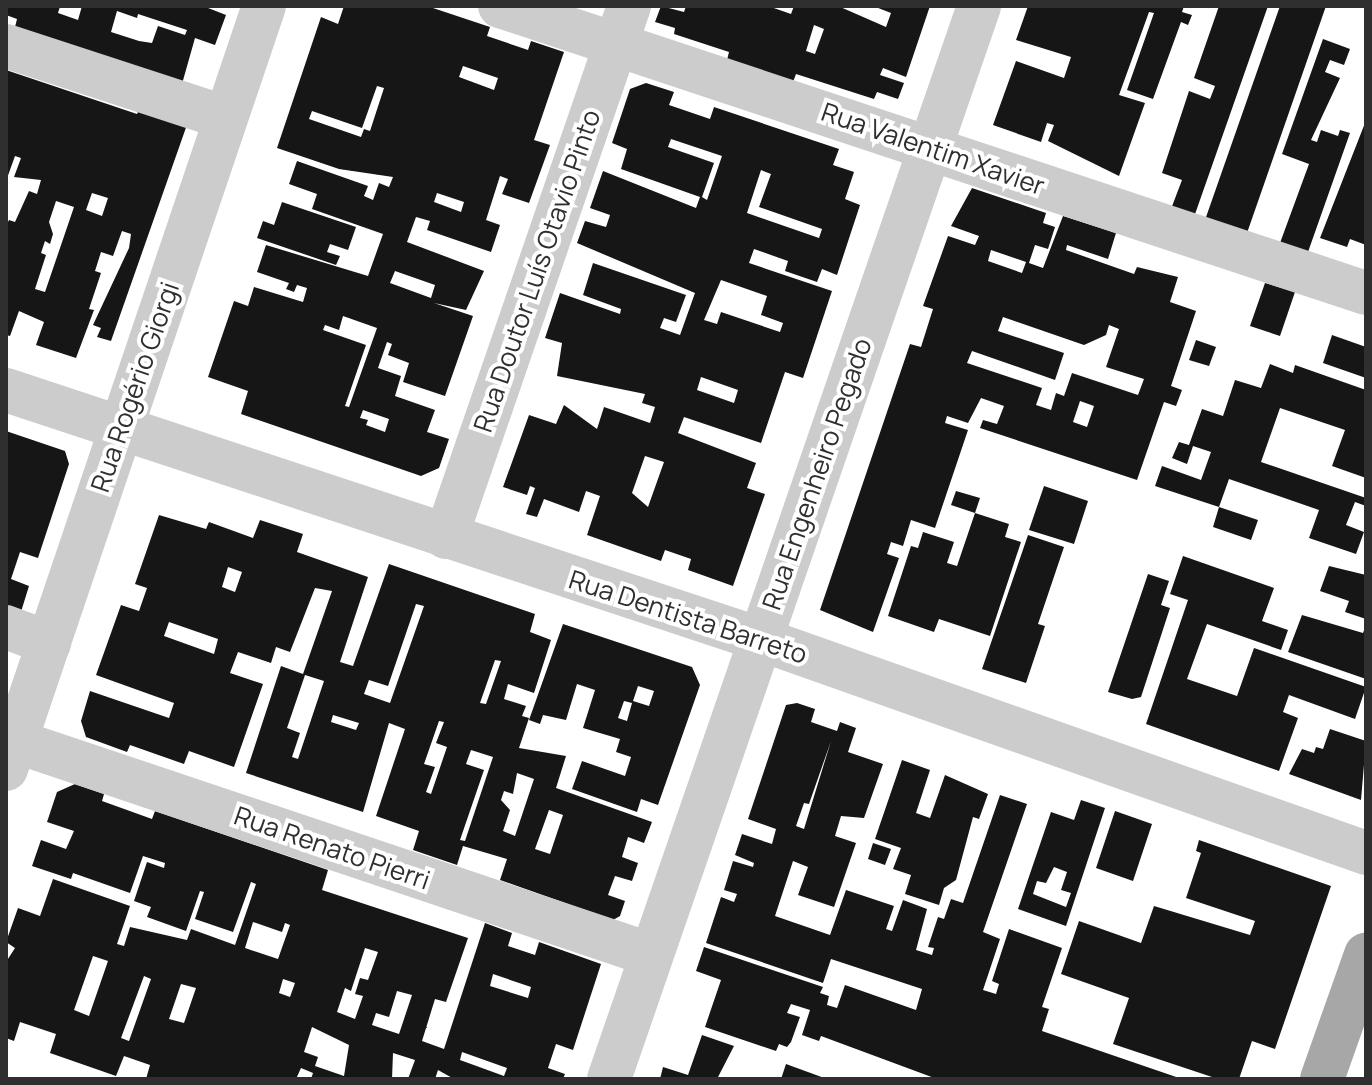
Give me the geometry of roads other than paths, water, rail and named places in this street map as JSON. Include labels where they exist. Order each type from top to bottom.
[{"type":"main road","points":[[1322,1079],[1366,955]]},
{"type":"street","name":"Rua Rogério Giorgi","points":[[11,755],[264,6]]},
{"type":"street","name":"Rua Valentim Xavier","points":[[500,6],[614,48],[1366,293]]},
{"type":"street","name":"Rua Doutor Luís Otavio Pinto","points":[[446,537],[629,6]]},
{"type":"street","name":"Rua Engenheiro Pegado","points":[[609,1079],[649,954],[933,150],[979,6]]},
{"type":"street","points":[[6,46],[226,118]]},
{"type":"street","name":"Rua Dentista Barreto","points":[[6,390],[121,431],[760,639],[1366,853]]},
{"type":"street","points":[[6,627],[49,643]]},
{"type":"street","name":"Rua Renato Pierri","points":[[11,755],[649,954]]}]
